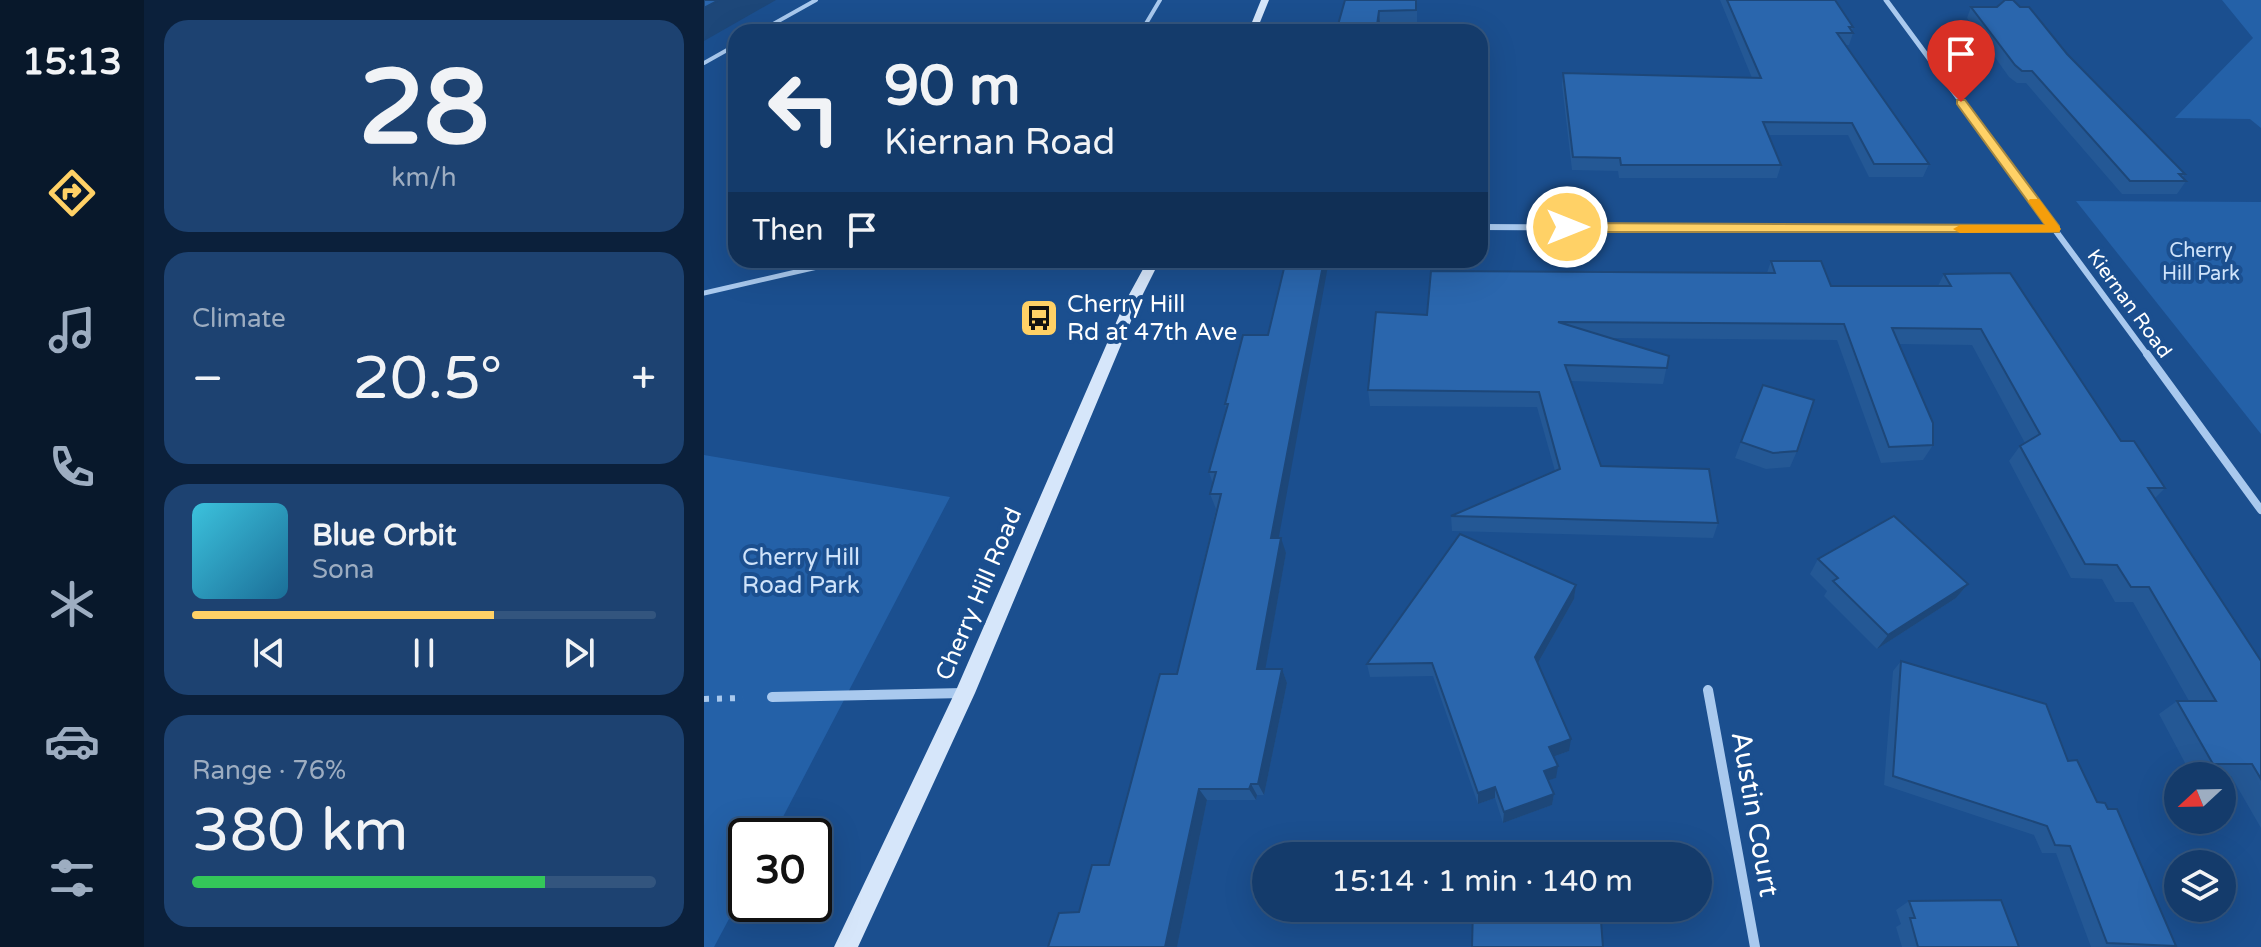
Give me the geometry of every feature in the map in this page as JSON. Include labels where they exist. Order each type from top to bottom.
[{"type":"main road","points":[[1255,24],[1265,0]]},
{"type":"main road","name":"Cherry Hill Road","points":[[846,947],[965,693],[1132,302],[1150,268]]},
{"type":"street","name":"Kiernan Road","points":[[1886,0],[2261,510]]},
{"type":"street","points":[[1488,227],[2055,229]]},
{"type":"street","name":"Austin Court","points":[[1708,690],[1755,947]]},
{"type":"street","points":[[772,697],[965,693]]},
{"type":"lane","points":[[773,24],[816,0]]},
{"type":"lane","points":[[1145,24],[1158,0]]},
{"type":"lane","points":[[704,63],[728,50]]},
{"type":"lane","points":[[704,293],[813,268]]},
{"type":"green space","points":[[2222,0],[2261,0],[2261,128],[2250,119],[2175,118],[2253,38]]},
{"type":"green space","name":"Cherry Hill Park","points":[[2076,201],[2261,202],[2261,434]]},
{"type":"green space","name":"Cherry Hill Road Park","points":[[704,455],[950,497],[782,818],[728,818],[728,921],[714,947],[704,947]]},
{"type":"building","points":[[704,0],[719,0],[704,8]]},
{"type":"building","points":[[1345,0],[1416,0],[1416,10],[1379,11],[1377,24],[1338,24]]},
{"type":"building","points":[[1727,0],[1835,0],[1853,27],[1849,27],[1853,33],[1837,33],[1929,164],[1874,164],[1852,123],[1763,122],[1781,165],[1621,165],[1620,158],[1573,157],[1563,73],[1761,78]]},
{"type":"building","points":[[2005,0],[2013,0],[2020,7],[2029,7],[2067,54],[2185,174],[2179,174],[2186,181],[2130,181],[2032,71],[2022,71],[2015,65],[1971,7],[1997,7]]},
{"type":"building","points":[[1771,261],[1821,261],[1831,286],[1951,286],[1944,274],[2010,273],[2121,441],[2134,441],[2165,488],[2148,488],[2261,661],[2261,779],[2252,764],[2212,762],[2177,701],[2216,701],[2149,587],[2131,587],[2117,565],[2085,564],[2020,446],[2040,434],[1981,329],[1892,328],[1933,423],[1933,445],[1889,447],[1844,324],[1558,322],[1669,356],[1667,368],[1565,365],[1601,466],[1709,469],[1718,523],[1451,516],[1560,469],[1539,392],[1368,390],[1376,312],[1427,315],[1431,271],[1775,273]]},
{"type":"building","points":[[1284,268],[1322,268],[1271,538],[1281,538],[1257,669],[1282,669],[1258,784],[1251,784],[1249,789],[1199,789],[1165,947],[1048,947],[1059,913],[1079,912],[1092,865],[1109,865],[1160,674],[1177,674],[1221,494],[1210,494],[1216,472],[1209,472],[1243,335],[1268,335]]},
{"type":"building","points":[[1763,385],[1814,400],[1797,451],[1773,453],[1741,442]]},
{"type":"building","points":[[1894,516],[1968,584],[1888,635],[1833,581],[1838,578],[1818,559]]},
{"type":"building","points":[[1460,534],[1576,585],[1535,657],[1571,739],[1549,747],[1558,766],[1544,771],[1554,794],[1504,812],[1495,787],[1478,793],[1432,663],[1367,664]]},
{"type":"building","points":[[1901,661],[2046,704],[2068,761],[2077,760],[2097,802],[2105,803],[2108,809],[2117,809],[2176,946],[2107,943],[2070,846],[2055,845],[2047,826],[1893,776]]},
{"type":"building","points":[[2001,900],[2019,947],[1918,947],[1910,918],[1915,918],[1909,901]]},
{"type":"building","points":[[1473,922],[1601,922],[1603,947],[1472,947]]},
{"type":"slow traffic","points":[[1960,229],[2055,229],[2034,201]]},
{"type":"place","name":"Cherry Hill Rd at 47th Ave","points":[[1039,318]]},
{"type":"route","points":[[1567,227],[2055,229],[1961,102]]}]
